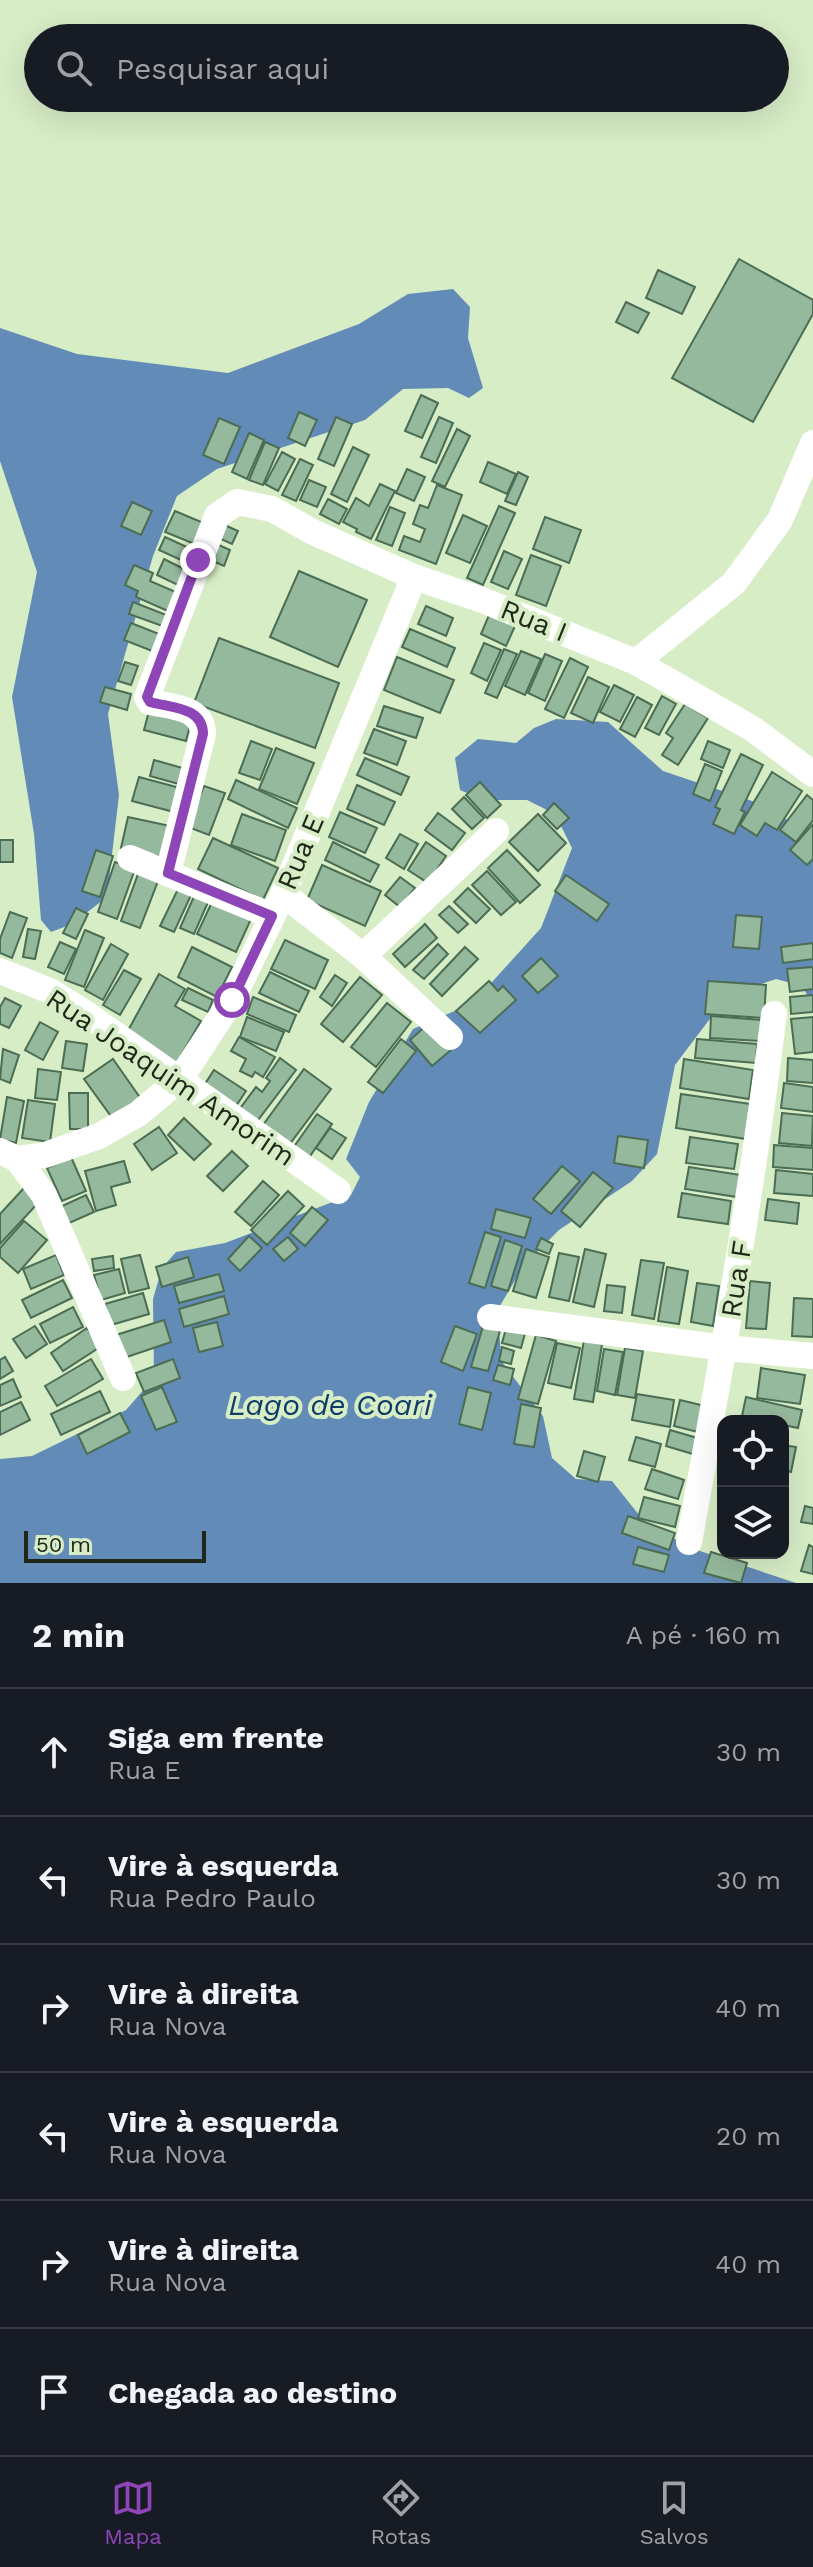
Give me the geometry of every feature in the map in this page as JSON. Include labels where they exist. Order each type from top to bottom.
[{"type":"street","points":[[636,662],[734,583],[780,520],[813,443]]},
{"type":"street","name":"Rua I","points":[[168,873],[203,734],[203,722],[195,714],[150,702],[147,697],[217,516],[237,502],[272,509],[313,532],[414,577],[497,605],[636,662],[753,729],[813,774]]},
{"type":"street","name":"Rua E","points":[[9,1155],[45,1155],[99,1136],[138,1114],[180,1079],[232,1000],[277,905],[414,577]]},
{"type":"street","points":[[363,956],[496,831]]},
{"type":"street","points":[[130,858],[168,873],[277,905],[363,956],[450,1037]]},
{"type":"street","name":"Rua Joaquim Amorim","points":[[0,971],[50,991],[338,1191]]},
{"type":"street","name":"Rua F","points":[[689,1542],[725,1348],[774,1014]]},
{"type":"street","points":[[9,1155],[44,1195],[123,1378]]},
{"type":"street","points":[[490,1317],[725,1348],[813,1356]]},
{"type":"water","points":[[453,289],[470,307],[468,338],[483,388],[469,398],[448,388],[403,389],[365,420],[217,469],[177,496],[153,556],[108,714],[119,795],[107,897],[72,924],[51,932],[41,920],[34,834],[12,697],[37,572],[0,461],[0,328],[77,354],[228,373],[359,324],[408,294]]},
{"type":"water","name":"Lago de Coari","points":[[556,719],[608,722],[663,771],[767,806],[813,838],[813,1005],[802,986],[776,979],[728,995],[675,1065],[657,1154],[632,1181],[559,1230],[524,1265],[497,1311],[502,1362],[543,1416],[552,1458],[576,1479],[612,1481],[647,1525],[717,1559],[796,1583],[0,1583],[0,1459],[32,1456],[126,1410],[154,1378],[153,1299],[162,1268],[176,1252],[225,1243],[351,1195],[360,1177],[346,1159],[369,1102],[413,1029],[473,1003],[541,928],[572,848],[555,814],[527,800],[484,800],[460,790],[455,758],[478,739],[516,743],[534,728]]},
{"type":"building","points":[[739,259],[813,300],[813,314],[753,422],[672,378]]},
{"type":"building","points":[[658,270],[695,287],[682,314],[646,298]]},
{"type":"building","points":[[626,302],[649,313],[638,333],[616,322]]},
{"type":"building","points":[[421,395],[438,403],[422,438],[405,431]]},
{"type":"building","points":[[299,412],[317,420],[305,446],[288,438]]},
{"type":"building","points":[[336,417],[352,424],[334,466],[318,459]]},
{"type":"building","points":[[439,417],[453,423],[436,463],[421,457]]},
{"type":"building","points":[[219,418],[240,427],[224,464],[203,455]]},
{"type":"building","points":[[457,429],[470,436],[445,487],[432,481]]},
{"type":"building","points":[[249,433],[264,440],[247,479],[232,472]]},
{"type":"building","points":[[265,442],[279,448],[263,485],[249,480]]},
{"type":"building","points":[[353,447],[369,455],[347,502],[331,494]]},
{"type":"building","points":[[282,452],[295,459],[278,491],[265,484]]},
{"type":"building","points":[[300,459],[313,465],[296,501],[282,495]]},
{"type":"building","points":[[488,462],[516,474],[507,494],[480,482]]},
{"type":"building","points":[[407,469],[425,477],[414,501],[396,493]]},
{"type":"building","points":[[518,472],[528,477],[516,505],[505,501]]},
{"type":"building","points":[[309,480],[326,487],[317,507],[300,500]]},
{"type":"building","points":[[380,484],[395,491],[371,539],[343,522],[356,498],[369,506]]},
{"type":"building","points":[[437,485],[462,495],[436,564],[399,550],[404,536],[420,542],[425,529],[413,524],[420,505],[428,508]]},
{"type":"building","points":[[328,499],[347,509],[339,524],[320,514]]},
{"type":"building","points":[[132,502],[152,511],[141,535],[121,526]]},
{"type":"building","points":[[499,506],[515,513],[483,585],[467,578]]},
{"type":"building","points":[[390,507],[405,513],[392,546],[376,540]]},
{"type":"building","points":[[175,511],[206,524],[197,545],[165,532]]},
{"type":"building","points":[[463,515],[487,526],[470,563],[446,553]]},
{"type":"building","points":[[545,517],[581,530],[569,563],[533,549]]},
{"type":"building","points":[[220,523],[238,531],[232,544],[214,536]]},
{"type":"building","points":[[165,537],[189,548],[183,561],[159,550]]},
{"type":"building","points":[[210,541],[230,550],[224,566],[203,557]]},
{"type":"building","points":[[504,551],[522,559],[508,589],[491,582]]},
{"type":"building","points":[[531,555],[561,566],[546,606],[516,595]]},
{"type":"building","points":[[164,559],[188,571],[180,586],[157,575]]},
{"type":"building","points":[[134,565],[153,573],[150,581],[178,593],[170,612],[136,597],[138,591],[125,585]]},
{"type":"building","points":[[299,571],[367,600],[338,667],[270,637]]},
{"type":"building","points":[[133,602],[169,616],[165,627],[129,614]]},
{"type":"building","points":[[426,606],[453,618],[446,636],[418,624]]},
{"type":"building","points":[[489,615],[515,626],[506,646],[481,634]]},
{"type":"building","points":[[131,623],[159,634],[152,651],[124,640]]},
{"type":"building","points":[[410,629],[455,648],[447,667],[402,647]]},
{"type":"building","points":[[219,638],[339,683],[315,748],[194,703]]},
{"type":"building","points":[[484,643],[501,650],[487,681],[471,673]]},
{"type":"building","points":[[504,649],[517,654],[497,698],[485,693]]},
{"type":"building","points":[[521,651],[541,659],[525,695],[505,686]]},
{"type":"building","points":[[545,654],[562,661],[545,701],[528,693]]},
{"type":"building","points":[[397,657],[454,680],[440,713],[384,690]]},
{"type":"building","points":[[570,658],[588,667],[564,718],[545,709]]},
{"type":"building","points":[[125,662],[138,666],[131,685],[118,681]]},
{"type":"building","points":[[588,677],[609,687],[593,723],[571,713]]},
{"type":"building","points":[[614,685],[634,695],[620,722],[600,712]]},
{"type":"building","points":[[105,687],[131,694],[127,710],[100,702]]},
{"type":"building","points":[[662,696],[676,704],[659,735],[645,728]]},
{"type":"building","points":[[637,697],[652,705],[635,737],[620,729]]},
{"type":"building","points":[[685,704],[708,718],[678,765],[662,755],[673,738],[666,733]]},
{"type":"building","points":[[384,706],[423,718],[416,738],[377,726]]},
{"type":"building","points":[[150,707],[192,718],[186,741],[144,730]]},
{"type":"building","points":[[374,729],[406,741],[397,765],[364,753]]},
{"type":"building","points":[[251,741],[272,749],[260,780],[239,773]]},
{"type":"building","points":[[708,741],[730,750],[723,768],[701,759]]},
{"type":"building","points":[[276,748],[314,763],[297,804],[259,789]]},
{"type":"building","points":[[741,754],[763,765],[741,810],[745,812],[734,834],[713,824],[720,809],[715,807]]},
{"type":"building","points":[[365,758],[409,777],[401,795],[357,775]]},
{"type":"building","points":[[154,760],[186,769],[182,785],[150,776]]},
{"type":"building","points":[[705,764],[722,771],[710,801],[693,794]]},
{"type":"building","points":[[772,772],[802,791],[777,830],[765,823],[757,836],[740,825]]},
{"type":"building","points":[[139,777],[180,788],[174,812],[132,801]]},
{"type":"building","points":[[236,780],[297,808],[288,828],[228,799]]},
{"type":"building","points":[[480,782],[501,805],[487,818],[466,795]]},
{"type":"building","points":[[357,785],[395,802],[384,825],[347,809]]},
{"type":"building","points":[[204,786],[225,793],[209,835],[188,827]]},
{"type":"building","points":[[807,795],[813,800],[813,820],[796,842],[780,830]]},
{"type":"building","points":[[464,797],[484,818],[472,829],[452,809]]},
{"type":"building","points":[[554,803],[569,818],[557,829],[543,815]]},
{"type":"building","points":[[340,812],[377,828],[365,853],[329,837]]},
{"type":"building","points":[[438,813],[465,833],[452,850],[425,830]]},
{"type":"building","points":[[242,814],[286,830],[275,861],[231,845]]},
{"type":"building","points":[[538,814],[566,843],[538,871],[509,842]]},
{"type":"building","points":[[128,817],[170,826],[163,857],[121,848]]},
{"type":"building","points":[[813,824],[813,859],[807,865],[790,850]]},
{"type":"building","points":[[400,834],[418,844],[404,869],[386,858]]},
{"type":"building","points":[[213,838],[278,868],[263,900],[198,869]]},
{"type":"building","points":[[0,840],[13,840],[13,862],[0,862]]},
{"type":"building","points":[[333,842],[379,865],[370,882],[325,860]]},
{"type":"building","points":[[426,842],[446,856],[428,883],[408,870]]},
{"type":"building","points":[[96,850],[113,856],[100,897],[82,891]]},
{"type":"building","points":[[507,850],[540,885],[520,903],[488,868]]},
{"type":"building","points":[[115,862],[135,869],[117,919],[98,912]]},
{"type":"building","points":[[322,865],[381,891],[365,926],[307,900]]},
{"type":"building","points":[[487,871],[516,902],[501,915],[472,885]]},
{"type":"building","points":[[138,874],[158,881],[140,928],[121,921]]},
{"type":"building","points":[[566,875],[609,904],[597,921],[555,891]]},
{"type":"building","points":[[400,877],[415,888],[400,907],[385,895]]},
{"type":"building","points":[[179,887],[192,893],[174,932],[160,926]]},
{"type":"building","points":[[468,888],[490,909],[476,923],[454,902]]},
{"type":"building","points":[[195,894],[209,900],[194,934],[180,928]]},
{"type":"building","points":[[212,902],[251,919],[236,952],[197,934]]},
{"type":"building","points":[[449,906],[468,924],[458,933],[439,915]]},
{"type":"building","points":[[76,908],[88,914],[76,939],[63,933]]},
{"type":"building","points":[[10,912],[27,918],[12,958],[0,953],[0,939]]},
{"type":"building","points":[[736,915],[762,917],[759,949],[733,947]]},
{"type":"building","points":[[425,924],[437,938],[405,967],[393,954]]},
{"type":"building","points":[[28,929],[41,931],[35,959],[23,957]]},
{"type":"building","points":[[85,930],[104,938],[84,987],[65,980]]},
{"type":"building","points":[[285,940],[328,960],[315,989],[271,969]]},
{"type":"building","points":[[60,942],[76,949],[64,974],[48,967]]},
{"type":"building","points":[[813,943],[813,959],[783,963],[781,947]]},
{"type":"building","points":[[111,944],[128,954],[103,1000],[85,990]]},
{"type":"building","points":[[438,944],[448,954],[424,979],[413,970]]},
{"type":"building","points":[[192,947],[232,967],[217,997],[178,977]]},
{"type":"building","points":[[465,947],[478,959],[442,996],[430,984]]},
{"type":"building","points":[[541,958],[558,976],[538,993],[522,976]]},
{"type":"building","points":[[813,967],[813,989],[790,992],[787,969]]},
{"type":"building","points":[[124,970],[141,979],[120,1015],[103,1005]]},
{"type":"building","points":[[270,972],[309,991],[299,1012],[259,993]]},
{"type":"building","points":[[159,974],[185,989],[175,1006],[201,1021],[176,1064],[125,1036]]},
{"type":"building","points":[[335,975],[347,983],[332,1006],[320,997]]},
{"type":"building","points":[[360,977],[382,995],[343,1042],[321,1024]]},
{"type":"building","points":[[489,981],[498,991],[503,986],[516,1000],[480,1033],[456,1011]]},
{"type":"building","points":[[708,981],[766,985],[764,1018],[705,1014]]},
{"type":"building","points":[[188,988],[213,1000],[208,1012],[182,1000]]},
{"type":"building","points":[[813,995],[813,1012],[791,1014],[790,997]]},
{"type":"building","points":[[253,997],[296,1015],[289,1032],[247,1014]]},
{"type":"building","points":[[5,998],[21,1006],[9,1028],[0,1024],[0,1007]]},
{"type":"building","points":[[387,1003],[411,1022],[376,1067],[351,1047]]},
{"type":"building","points":[[711,1016],[762,1020],[760,1041],[710,1038]]},
{"type":"building","points":[[247,1017],[284,1032],[276,1051],[240,1037]]},
{"type":"building","points":[[813,1017],[813,1052],[795,1054],[791,1019]]},
{"type":"building","points":[[40,1022],[58,1032],[43,1060],[25,1050]]},
{"type":"building","points":[[428,1024],[451,1050],[432,1066],[410,1040]]},
{"type":"building","points":[[239,1037],[275,1057],[263,1077],[255,1072],[252,1077],[240,1071],[246,1059],[231,1051]]},
{"type":"building","points":[[401,1039],[416,1051],[383,1093],[368,1082]]},
{"type":"building","points":[[697,1039],[757,1044],[756,1063],[695,1058]]},
{"type":"building","points":[[66,1041],[87,1044],[83,1071],[62,1068]]},
{"type":"building","points":[[3,1049],[19,1055],[10,1083],[0,1079]]},
{"type":"building","points":[[280,1058],[296,1070],[255,1124],[238,1111],[256,1087],[262,1092],[270,1081],[266,1078]]},
{"type":"building","points":[[788,1058],[813,1060],[813,1083],[787,1081]]},
{"type":"building","points":[[113,1059],[141,1099],[113,1119],[84,1079]]},
{"type":"building","points":[[684,1059],[753,1070],[749,1099],[680,1088]]},
{"type":"building","points":[[38,1069],[61,1072],[57,1100],[35,1098]]},
{"type":"building","points":[[304,1069],[331,1089],[286,1149],[260,1129]]},
{"type":"building","points":[[214,1070],[246,1091],[234,1109],[203,1087]]},
{"type":"building","points":[[784,1083],[813,1087],[813,1112],[781,1108]]},
{"type":"building","points":[[69,1093],[88,1093],[88,1129],[70,1129]]},
{"type":"building","points":[[681,1094],[751,1104],[746,1139],[676,1128]]},
{"type":"building","points":[[7,1097],[24,1101],[16,1143],[0,1139]]},
{"type":"building","points":[[28,1100],[55,1104],[50,1142],[22,1138]]},
{"type":"building","points":[[782,1113],[813,1116],[812,1146],[779,1143]]},
{"type":"building","points":[[317,1114],[332,1124],[308,1159],[293,1148]]},
{"type":"building","points":[[184,1118],[211,1144],[194,1160],[168,1135]]},
{"type":"building","points":[[159,1127],[177,1153],[152,1170],[134,1144]]},
{"type":"building","points":[[330,1128],[346,1138],[332,1159],[316,1148]]},
{"type":"building","points":[[618,1136],[648,1140],[644,1168],[614,1163]]},
{"type":"building","points":[[690,1137],[738,1144],[734,1169],[686,1163]]},
{"type":"building","points":[[774,1145],[813,1148],[813,1170],[773,1167]]},
{"type":"building","points":[[232,1151],[248,1166],[223,1191],[207,1176]]},
{"type":"building","points":[[71,1157],[86,1191],[62,1201],[47,1168]]},
{"type":"building","points":[[124,1161],[130,1182],[111,1187],[116,1205],[96,1211],[85,1171]]},
{"type":"building","points":[[562,1166],[580,1181],[551,1214],[533,1199]]},
{"type":"building","points":[[689,1167],[741,1175],[737,1197],[685,1189]]},
{"type":"building","points":[[776,1170],[813,1174],[813,1196],[774,1193]]},
{"type":"building","points":[[593,1172],[613,1188],[580,1227],[561,1211]]},
{"type":"building","points":[[263,1181],[279,1195],[251,1226],[235,1212]]},
{"type":"building","points":[[24,1188],[39,1202],[0,1244],[0,1214]]},
{"type":"building","points":[[288,1191],[304,1206],[267,1245],[251,1230]]},
{"type":"building","points":[[682,1193],[731,1201],[728,1224],[678,1217]]},
{"type":"building","points":[[86,1195],[94,1212],[67,1224],[60,1207]]},
{"type":"building","points":[[768,1199],[799,1203],[797,1224],[765,1220]]},
{"type":"building","points":[[312,1207],[328,1220],[305,1246],[290,1233]]},
{"type":"building","points":[[496,1209],[531,1218],[525,1238],[491,1229]]},
{"type":"building","points":[[24,1221],[47,1240],[18,1273],[0,1257],[0,1248]]},
{"type":"building","points":[[485,1232],[501,1237],[485,1288],[469,1283]]},
{"type":"building","points":[[249,1236],[262,1248],[240,1271],[228,1259]]},
{"type":"building","points":[[288,1237],[298,1249],[284,1261],[273,1249]]},
{"type":"building","points":[[541,1238],[553,1244],[549,1254],[536,1249]]},
{"type":"building","points":[[505,1240],[522,1246],[508,1291],[491,1286]]},
{"type":"building","points":[[526,1249],[549,1257],[536,1298],[513,1291]]},
{"type":"building","points":[[585,1249],[606,1254],[594,1307],[573,1302]]},
{"type":"building","points":[[559,1253],[579,1257],[569,1301],[549,1297]]},
{"type":"building","points":[[56,1255],[64,1275],[31,1289],[23,1269]]},
{"type":"building","points":[[140,1255],[149,1288],[129,1293],[121,1259]]},
{"type":"building","points":[[113,1256],[114,1268],[94,1271],[92,1259]]},
{"type":"building","points":[[188,1257],[194,1277],[162,1287],[156,1267]]},
{"type":"building","points":[[641,1260],[664,1263],[654,1319],[632,1315]]},
{"type":"building","points":[[667,1267],[688,1271],[679,1324],[658,1321]]},
{"type":"building","points":[[119,1269],[125,1293],[101,1300],[94,1275]]},
{"type":"building","points":[[219,1274],[224,1291],[179,1303],[174,1286]]},
{"type":"building","points":[[63,1280],[72,1298],[31,1318],[22,1300]]},
{"type":"building","points":[[750,1281],[770,1283],[766,1329],[746,1328]]},
{"type":"building","points":[[697,1283],[719,1286],[713,1326],[691,1322]]},
{"type":"building","points":[[607,1285],[625,1287],[622,1313],[604,1311]]},
{"type":"building","points":[[143,1293],[149,1314],[111,1325],[105,1304]]},
{"type":"building","points":[[224,1296],[229,1314],[184,1327],[179,1309]]},
{"type":"building","points":[[794,1298],[813,1299],[813,1337],[792,1336]]},
{"type":"building","points":[[73,1307],[83,1327],[50,1343],[40,1324]]},
{"type":"building","points":[[164,1320],[171,1342],[124,1358],[116,1335]]},
{"type":"building","points":[[217,1322],[223,1346],[199,1352],[193,1328]]},
{"type":"building","points":[[507,1325],[526,1330],[521,1348],[502,1343]]},
{"type":"building","points":[[35,1326],[47,1344],[26,1358],[13,1339]]},
{"type":"building","points":[[455,1326],[477,1334],[463,1371],[441,1362]]},
{"type":"building","points":[[483,1326],[500,1331],[488,1371],[471,1367]]},
{"type":"building","points":[[87,1328],[100,1347],[63,1371],[51,1353]]},
{"type":"building","points":[[536,1335],[556,1341],[538,1404],[518,1399]]},
{"type":"building","points":[[584,1340],[602,1344],[593,1402],[574,1399]]},
{"type":"building","points":[[557,1343],[580,1348],[571,1388],[548,1383]]},
{"type":"building","points":[[502,1347],[514,1351],[511,1364],[499,1361]]},
{"type":"building","points":[[625,1348],[643,1351],[635,1398],[617,1395]]},
{"type":"building","points":[[604,1349],[623,1352],[615,1395],[597,1391]]},
{"type":"building","points":[[5,1357],[13,1371],[0,1379],[0,1360]]},
{"type":"building","points":[[91,1359],[103,1379],[57,1406],[45,1386]]},
{"type":"building","points":[[173,1359],[180,1378],[144,1392],[136,1373]]},
{"type":"building","points":[[498,1365],[514,1369],[510,1385],[493,1380]]},
{"type":"building","points":[[761,1368],[805,1375],[800,1404],[757,1398]]},
{"type":"building","points":[[13,1379],[21,1397],[0,1406],[0,1385]]},
{"type":"building","points":[[162,1387],[177,1422],[156,1430],[141,1396]]},
{"type":"building","points":[[468,1387],[491,1393],[482,1430],[459,1424]]},
{"type":"building","points":[[100,1391],[110,1412],[61,1435],[51,1414]]},
{"type":"building","points":[[637,1394],[674,1400],[670,1427],[632,1420]]},
{"type":"building","points":[[746,1397],[802,1410],[798,1428],[789,1426],[789,1415],[742,1415]]},
{"type":"building","points":[[680,1400],[705,1406],[698,1432],[674,1426]]},
{"type":"building","points":[[21,1402],[30,1420],[0,1435],[0,1412]]},
{"type":"building","points":[[521,1404],[541,1408],[534,1447],[514,1444]]},
{"type":"building","points":[[120,1413],[130,1432],[87,1454],[78,1435]]},
{"type":"building","points":[[670,1430],[701,1439],[696,1455],[666,1446]]},
{"type":"building","points":[[636,1437],[661,1444],[655,1467],[629,1460]]},
{"type":"building","points":[[789,1446],[796,1447],[789,1472]]},
{"type":"building","points":[[584,1451],[605,1457],[598,1482],[577,1476]]},
{"type":"building","points":[[652,1469],[684,1480],[678,1499],[645,1489]]},
{"type":"building","points":[[644,1497],[680,1506],[675,1527],[638,1518]]},
{"type":"building","points":[[805,1506],[813,1508],[813,1524],[801,1522]]},
{"type":"building","points":[[628,1516],[675,1533],[669,1550],[622,1533]]},
{"type":"building","points":[[809,1545],[813,1547],[813,1574],[801,1571]]},
{"type":"building","points":[[638,1547],[669,1555],[664,1572],[633,1564]]},
{"type":"building","points":[[711,1552],[717,1554],[717,1559],[747,1563],[741,1583],[704,1573]]},
{"type":"route","points":[[198,560],[147,697],[150,702],[195,714],[203,722],[203,734],[168,873],[272,916],[232,1000]]}]
